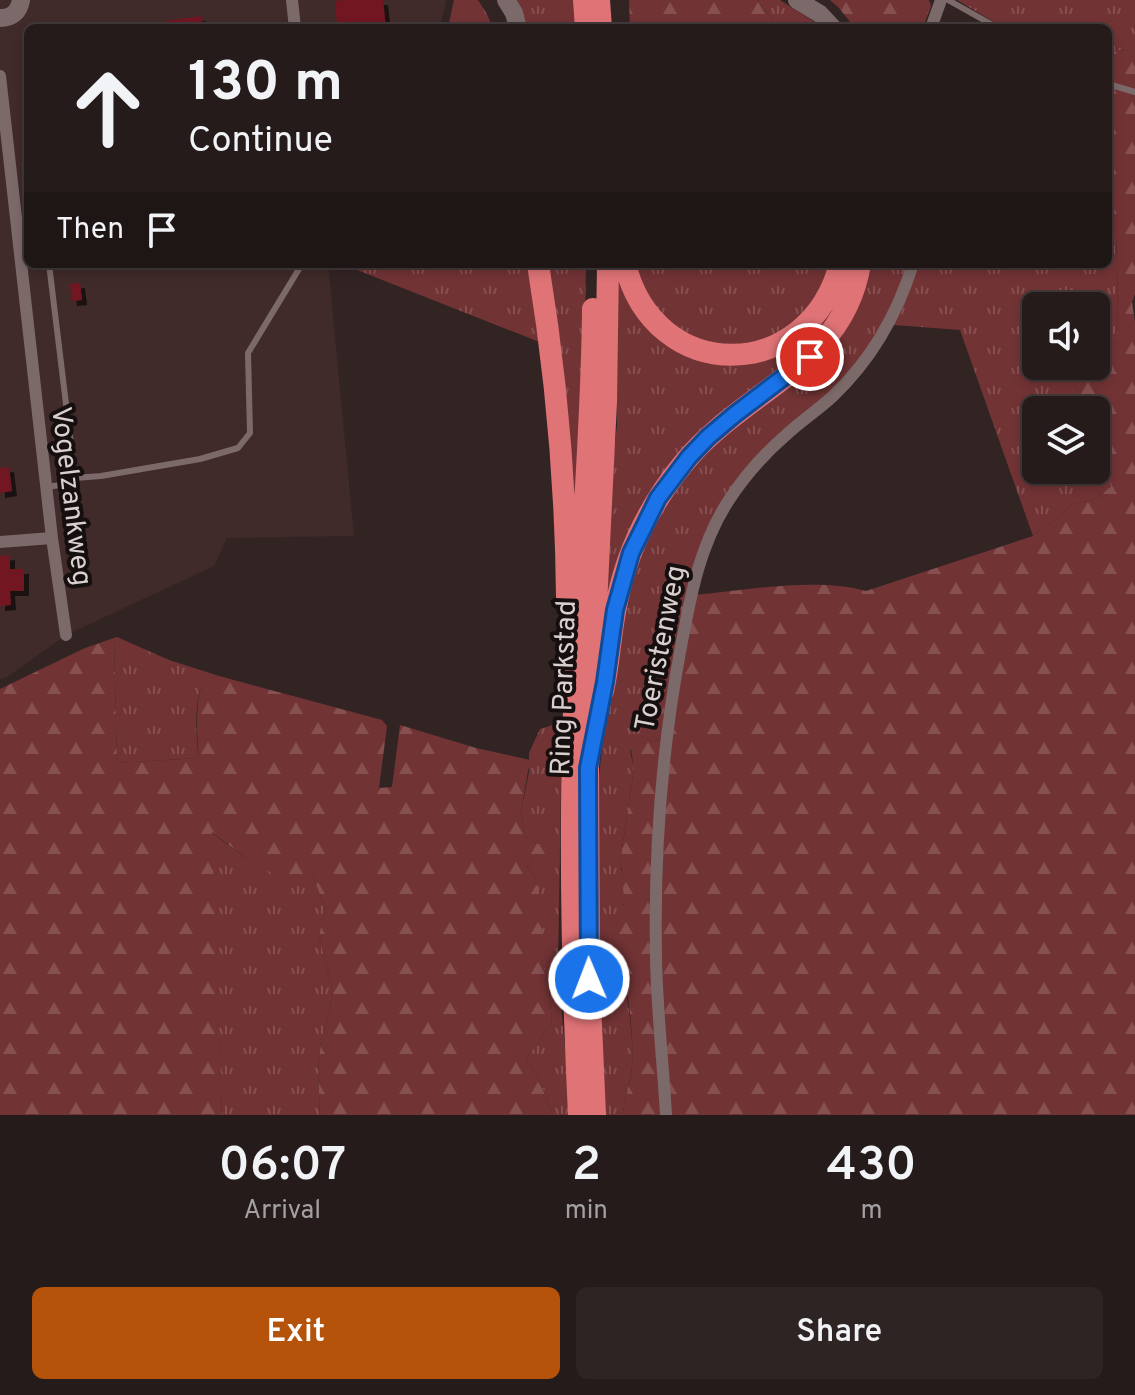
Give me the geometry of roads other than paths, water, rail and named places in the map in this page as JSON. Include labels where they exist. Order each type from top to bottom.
[{"type":"highway","points":[[584,0],[586,24]]},
{"type":"highway","points":[[599,0],[601,24]]},
{"type":"highway","points":[[539,268],[561,445],[574,726]]},
{"type":"highway","name":"Ring Parkstad","points":[[579,1115],[572,934],[574,726],[588,469],[593,268]]},
{"type":"highway","name":"Ring Parkstad","points":[[595,1115],[588,964],[588,768],[606,417],[608,268]]},
{"type":"highway","points":[[626,268],[644,308],[665,332],[701,350],[734,355],[769,348],[806,325],[826,302],[839,268]]},
{"type":"highway","points":[[588,768],[623,577],[637,538],[658,498],[682,464],[708,437],[821,346],[848,305],[859,268]]},
{"type":"street","points":[[0,18],[16,13],[21,0]]},
{"type":"street","points":[[292,0],[295,24]]},
{"type":"street","points":[[495,0],[505,24]]},
{"type":"street","points":[[506,0],[517,24]]},
{"type":"street","points":[[797,0],[820,14],[829,24]]},
{"type":"street","points":[[932,24],[941,0]]},
{"type":"street","name":"Vogelzankweg","points":[[0,76],[52,538],[66,635]]},
{"type":"street","points":[[0,195],[14,193]]},
{"type":"street","name":"Toeristenweg","points":[[666,1115],[656,961],[658,824],[664,747],[694,582],[713,530],[733,495],[773,446],[832,397],[864,361],[897,309],[912,268]]},
{"type":"street","points":[[0,542],[52,538]]},
{"type":"lane","points":[[948,0],[991,24]]},
{"type":"lane","points":[[1112,85],[1135,92]]},
{"type":"lane","points":[[49,268],[75,478]]},
{"type":"lane","points":[[46,487],[61,485],[75,478],[200,459],[238,448],[250,433],[248,353],[300,268]]}]
